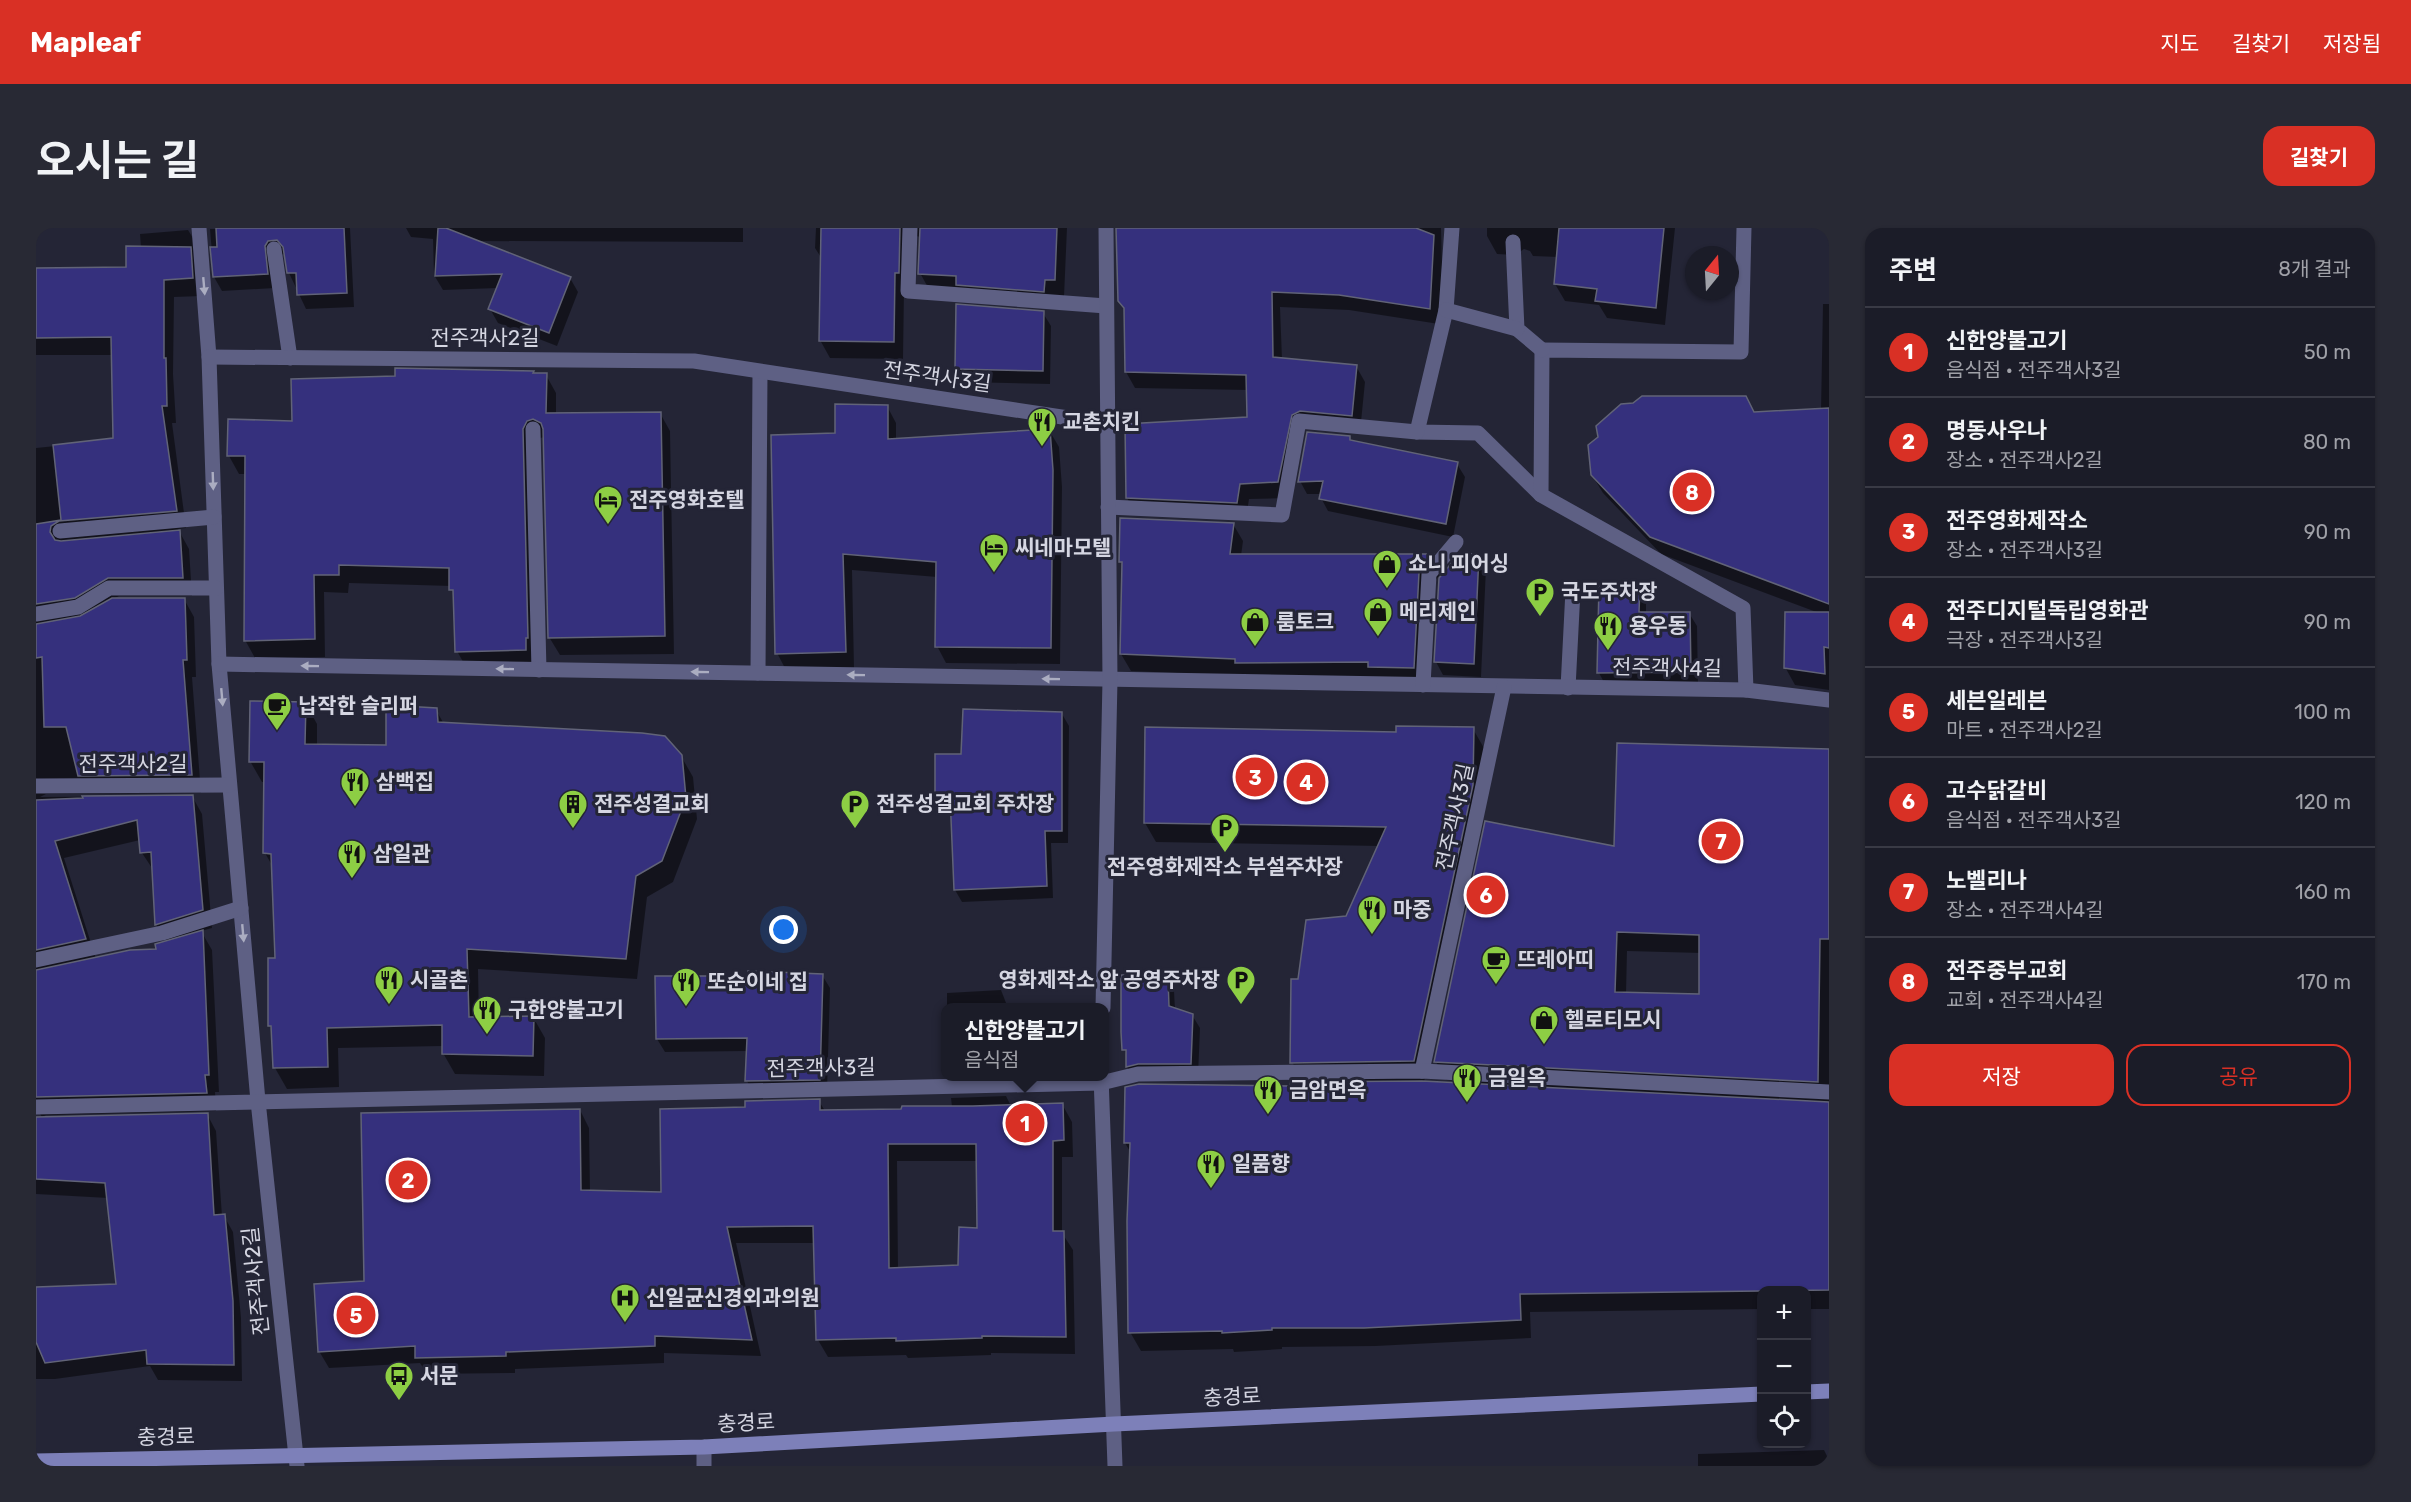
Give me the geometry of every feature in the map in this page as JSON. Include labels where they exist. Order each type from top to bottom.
[{"type":"street","name":"전주객사2길","points":[[199,228],[209,357],[219,664],[258,1101],[297,1461]]},
{"type":"street","points":[[910,228],[908,291],[1106,306]]},
{"type":"street","points":[[1103,1003],[1110,680],[1106,228]]},
{"type":"street","points":[[1417,432],[1446,310],[1452,228]]},
{"type":"street","points":[[1446,310],[1517,328],[1542,350],[1741,352],[1744,228]]},
{"type":"street","points":[[1513,242],[1517,328]]},
{"type":"street","points":[[274,249],[290,358]]},
{"type":"street","points":[[1541,495],[1542,350]]},
{"type":"street","name":"전주객사2길","points":[[209,357],[694,361],[759,372]]},
{"type":"street","points":[[758,673],[759,372]]},
{"type":"street","name":"전주객사3길","points":[[759,372],[1108,424]]},
{"type":"street","points":[[1108,507],[1282,515],[1299,421],[1417,432],[1478,433],[1541,495],[1743,608],[1746,690]]},
{"type":"street","points":[[533,429],[539,670]]},
{"type":"street","points":[[60,531],[214,517]]},
{"type":"street","points":[[1423,685],[1429,574],[1456,542]]},
{"type":"street","points":[[36,614],[78,607],[109,588],[216,588]]},
{"type":"street","points":[[1568,688],[1573,590]]},
{"type":"street","points":[[219,664],[1504,687]]},
{"type":"street","name":"전주객사3길","points":[[1422,1071],[1504,687]]},
{"type":"street","name":"전주객사4길","points":[[1504,687],[1746,690],[1829,700]]},
{"type":"street","name":"전주객사2길","points":[[36,786],[229,785]]},
{"type":"street","points":[[36,960],[162,933],[241,908]]},
{"type":"street","name":"전주객사3길","points":[[1109,1079],[1138,1074],[1422,1071],[1829,1092]]},
{"type":"street","name":"전주객사3길","points":[[258,1101],[542,1096],[1066,1081]]},
{"type":"street","points":[[1101,1081],[1115,1466]]},
{"type":"street","points":[[36,1107],[258,1101]]},
{"type":"street","points":[[1811,1392],[1829,1391]]},
{"type":"street","name":"충경로","points":[[36,1461],[297,1461],[704,1447],[1114,1424],[1757,1394]]},
{"type":"street","name":"충경로","points":[[704,1447],[704,1466]]},
{"type":"building","points":[[216,228],[344,228],[347,293],[297,295],[296,273],[287,273],[283,247],[277,240],[268,241],[265,246],[268,274],[213,277],[210,247],[217,247]]},
{"type":"building","points":[[438,228],[446,228],[571,277],[549,333],[488,309],[502,274],[435,276]]},
{"type":"building","points":[[821,228],[900,228],[899,273],[895,273],[894,342],[819,341]]},
{"type":"building","points":[[920,228],[1057,228],[1055,280],[1045,280],[1044,292],[956,285],[956,276],[918,274]]},
{"type":"building","points":[[1116,228],[1416,228],[1434,235],[1430,309],[1339,295],[1272,292],[1273,357],[1357,365],[1352,416],[1300,411],[1292,415],[1278,482],[1240,484],[1237,503],[1126,498],[1125,424],[1247,417],[1246,375],[1125,372],[1124,308],[1118,301]]},
{"type":"building","points":[[1559,228],[1664,228],[1656,308],[1595,301],[1597,289],[1554,284]]},
{"type":"building","points":[[126,246],[191,247],[193,278],[164,280],[164,358],[166,358],[167,406],[162,406],[177,511],[59,521],[51,526],[50,532],[55,540],[61,541],[180,530],[183,578],[108,578],[75,598],[36,604],[36,524],[61,520],[53,445],[113,438],[111,337],[36,338],[36,268],[126,267]]},
{"type":"building","points":[[956,304],[1044,311],[1043,371],[955,369]]},
{"type":"building","points":[[395,368],[547,373],[546,413],[661,412],[665,636],[548,638],[543,429],[541,423],[533,419],[527,421],[523,429],[528,638],[526,638],[526,650],[455,652],[453,590],[449,590],[449,568],[339,565],[339,575],[314,575],[315,639],[244,641],[245,456],[227,456],[228,419],[292,421],[291,379],[395,376]]},
{"type":"building","points":[[1642,396],[1746,396],[1754,412],[1829,408],[1829,604],[1650,537],[1591,475],[1588,445],[1598,437],[1596,426],[1621,404],[1633,403]]},
{"type":"building","points":[[835,404],[888,405],[888,439],[1050,429],[1053,470],[1051,648],[935,647],[936,562],[843,554],[846,652],[775,654],[771,435],[835,433]]},
{"type":"building","points":[[1307,432],[1350,436],[1350,440],[1458,462],[1446,524],[1319,499],[1323,481],[1298,482]]},
{"type":"building","points":[[1120,518],[1234,523],[1230,554],[1433,554],[1419,573],[1414,668],[1368,667],[1368,662],[1235,663],[1235,659],[1120,654],[1122,562],[1119,562]]},
{"type":"building","points":[[1459,554],[1479,554],[1474,664],[1434,662],[1439,578]]},
{"type":"building","points":[[1599,585],[1640,586],[1639,612],[1690,612],[1691,672],[1597,673]]},
{"type":"building","points":[[112,598],[185,598],[187,660],[183,660],[192,775],[78,776],[66,727],[44,727],[42,657],[36,658],[36,624],[80,616]]},
{"type":"building","points":[[1785,612],[1829,612],[1829,648],[1824,647],[1825,674],[1784,668]]},
{"type":"building","points":[[250,701],[306,702],[305,744],[386,745],[386,705],[437,708],[438,722],[665,736],[682,755],[686,798],[662,861],[636,876],[626,959],[467,949],[469,1017],[534,1016],[533,1056],[442,1054],[442,1025],[327,1028],[328,1067],[273,1068],[271,1026],[268,1026],[268,958],[275,958],[271,854],[263,853],[264,762],[249,762]]},
{"type":"building","points":[[963,709],[1062,712],[1062,831],[1045,831],[1047,886],[954,890],[950,795],[935,795],[935,754],[961,754]]},
{"type":"building","points":[[1396,726],[1474,727],[1473,785],[1414,1061],[1290,1063],[1291,979],[1298,979],[1306,920],[1346,916],[1386,827],[1144,823],[1145,727],[1396,732]]},
{"type":"building","points":[[1617,743],[1829,749],[1829,939],[1820,939],[1818,1082],[1434,1062],[1485,821],[1614,846]],"holes":[[[1617,932],[1699,935],[1699,994],[1615,992]]]},
{"type":"building","points":[[193,795],[203,910],[155,925],[151,852],[140,853],[137,820],[55,841],[86,939],[36,950],[36,800],[83,798],[82,796]]},
{"type":"building","points":[[203,930],[209,1075],[205,1075],[207,1093],[36,1097],[36,970],[130,950],[156,949],[155,944]]},
{"type":"building","points":[[748,971],[823,974],[820,1080],[745,1081],[747,1038],[656,1039],[655,976],[748,976]]},
{"type":"building","points":[[1121,975],[1168,976],[1169,1006],[1193,1014],[1191,1064],[1138,1064],[1126,1067],[1126,1050],[1122,1050],[1121,1032]]},
{"type":"building","points":[[1422,1081],[1829,1102],[1829,1290],[1811,1290],[1811,1286],[1757,1286],[1757,1291],[1520,1294],[1521,1320],[1364,1328],[1272,1328],[1272,1330],[1222,1333],[1222,1331],[1128,1333],[1127,1221],[1130,1143],[1124,1143],[1125,1087],[1139,1084],[1290,1086],[1290,1082]]},
{"type":"building","points":[[820,1099],[820,1110],[1063,1103],[1064,1140],[1053,1141],[1053,1231],[1064,1231],[1066,1337],[982,1336],[982,1338],[896,1341],[896,1338],[816,1340],[813,1226],[727,1227],[752,1340],[655,1336],[655,1346],[506,1352],[506,1356],[415,1358],[415,1346],[318,1352],[314,1284],[364,1281],[361,1113],[580,1109],[581,1190],[661,1192],[660,1109],[745,1107],[745,1101]],"holes":[[[888,1144],[976,1144],[977,1228],[959,1227],[958,1265],[889,1268]]]},
{"type":"building","points":[[208,1113],[214,1215],[225,1214],[233,1301],[234,1365],[147,1364],[146,1350],[45,1363],[36,1342],[36,1287],[116,1284],[105,1183],[36,1179],[36,1117]]},
{"type":"place","name":"교촌치킨","points":[[1042,448]]},
{"type":"place","name":"전주중부교회","points":[[1692,492]]},
{"type":"place","name":"전주영화호텔","points":[[608,526]]},
{"type":"place","name":"씨네마모텔","points":[[994,574]]},
{"type":"place","name":"쇼니 피어싱","points":[[1387,590]]},
{"type":"place","name":"국도주차장","points":[[1540,618]]},
{"type":"place","name":"메리제인","points":[[1378,638]]},
{"type":"place","name":"룸토크","points":[[1255,648]]},
{"type":"place","name":"용우동","points":[[1608,652]]},
{"type":"place","name":"납작한 슬리퍼","points":[[277,732]]},
{"type":"place","name":"전주영화제작소","points":[[1255,777]]},
{"type":"place","name":"전주디지털독립영화관","points":[[1306,782]]},
{"type":"place","name":"삼백집","points":[[355,808]]},
{"type":"place","name":"전주성결교회","points":[[573,830]]},
{"type":"place","name":"전주성결교회 주차장","points":[[855,830]]},
{"type":"place","name":"노벨리나","points":[[1721,841]]},
{"type":"place","name":"전주영화제작소 부설주차장","points":[[1225,854]]},
{"type":"place","name":"삼일관","points":[[352,880]]},
{"type":"place","name":"고수닭갈비","points":[[1486,895]]},
{"type":"place","name":"마중","points":[[1372,936]]},
{"type":"place","name":"뜨레아띠","points":[[1496,986]]},
{"type":"place","name":"시골촌","points":[[389,1006]]},
{"type":"place","name":"영화제작소 앞 공영주차장","points":[[1241,1006]]},
{"type":"place","name":"또순이네 집","points":[[686,1008]]},
{"type":"place","name":"구한양불고기","points":[[487,1036]]},
{"type":"place","name":"헬로티모시","points":[[1544,1046]]},
{"type":"place","name":"금일옥","points":[[1467,1104]]},
{"type":"place","name":"금암면옥","points":[[1268,1116]]},
{"type":"place","name":"신한양불고기","points":[[1025,1123]]},
{"type":"place","name":"명동사우나","points":[[408,1180]]},
{"type":"place","name":"일품향","points":[[1211,1190]]},
{"type":"place","name":"세븐일레븐","points":[[356,1315]]},
{"type":"place","name":"신일균신경외과의원","points":[[625,1324]]},
{"type":"place","name":"서문","points":[[399,1402]]}]
